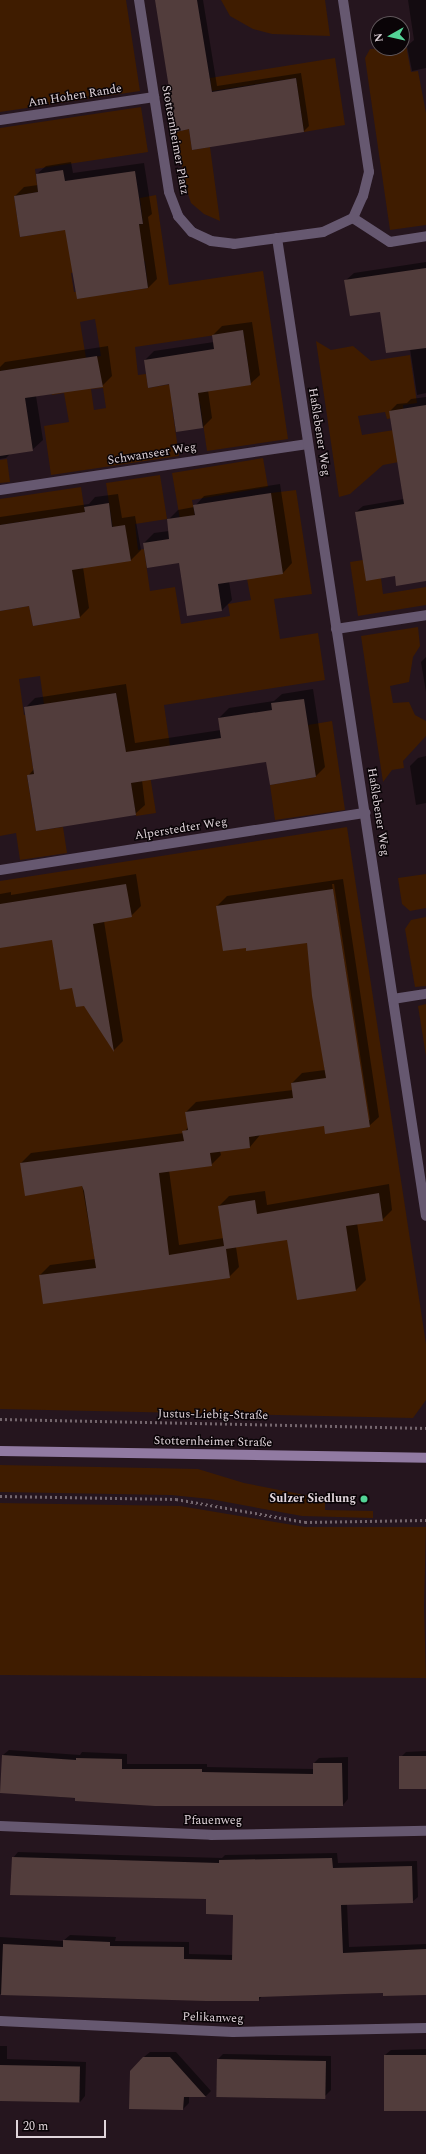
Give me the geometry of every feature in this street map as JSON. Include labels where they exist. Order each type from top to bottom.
[{"type":"main road","name":"Stotternheimer Straße","points":[[0,1451],[426,1458]]},
{"type":"street","name":"Stotternheimer Platz","points":[[139,0],[169,192],[178,216],[192,232],[211,241],[234,244],[323,232],[353,218]]},
{"type":"street","points":[[343,0],[369,172],[363,196],[353,218],[390,242],[426,236]]},
{"type":"street","name":"Am Hohen Rande","points":[[0,120],[154,97]]},
{"type":"street","name":"Haßlebener Weg","points":[[277,238],[336,629],[366,813],[426,1216]]},
{"type":"street","name":"Schwanseer Weg","points":[[0,490],[308,444]]},
{"type":"street","points":[[336,629],[426,616]]},
{"type":"street","name":"Alperstedter Weg","points":[[0,870],[366,813]]},
{"type":"street","points":[[393,999],[426,994]]},
{"type":"street","name":"Pfauenweg","points":[[0,1826],[211,1835],[426,1831]]},
{"type":"street","name":"Pelikanweg","points":[[0,2021],[233,2032],[426,2028]]},
{"type":"path","name":"Justus-Liebig-Straße","points":[[0,1419],[426,1428]]},
{"type":"path","points":[[0,1496],[176,1499],[305,1522],[426,1520]]},
{"type":"shaded area","points":[[0,0],[126,0],[140,91],[0,112]]},
{"type":"shaded area","points":[[221,0],[325,0],[330,36],[272,34],[253,29],[230,16]]},
{"type":"shaded area","points":[[370,49],[370,56],[408,56],[411,72],[418,71],[426,113],[426,225],[390,230],[365,58]]},
{"type":"shaded area","points":[[335,58],[345,125],[304,132],[296,78],[212,91],[210,78]]},
{"type":"shaded area","points":[[141,107],[148,152],[35,169],[38,192],[14,196],[20,237],[75,228],[76,234],[143,224],[140,198],[156,195],[169,285],[263,271],[288,439],[207,451],[200,403],[172,407],[179,456],[51,475],[44,426],[69,422],[64,393],[52,395],[47,364],[0,371],[0,128]],"holes":[[[145,261],[148,288],[116,293],[115,286],[74,292],[71,273]],[[95,319],[101,356],[86,358],[80,322]],[[243,331],[251,384],[171,384],[148,388],[146,374],[138,375],[135,347]],[[103,388],[106,408],[94,410],[91,389]]]},
{"type":"shaded area","points":[[189,129],[192,150],[210,147],[220,221],[204,214],[191,203],[186,188],[176,132]]},
{"type":"shaded area","points":[[316,341],[331,350],[353,346],[371,361],[410,355],[417,403],[403,405],[404,416],[387,419],[385,412],[358,416],[362,435],[420,426],[425,457],[383,465],[350,494],[339,497]]},
{"type":"shaded area","points":[[263,458],[268,487],[192,500],[196,522],[181,525],[172,473]]},
{"type":"shaded area","points":[[7,459],[10,482],[0,483],[0,460]]},
{"type":"shaded area","points":[[160,475],[167,519],[135,524],[138,550],[144,549],[150,591],[175,587],[181,624],[230,616],[228,604],[251,600],[247,579],[271,493],[296,490],[312,594],[274,599],[280,639],[318,633],[325,680],[164,705],[170,746],[146,750],[156,813],[136,816],[116,693],[62,702],[49,739],[29,742],[34,774],[27,776],[36,831],[63,827],[67,853],[20,860],[16,833],[0,836],[0,611],[29,606],[33,626],[79,618],[73,578],[45,518],[0,525],[0,499],[81,487],[93,566],[118,562],[106,483]],"holes":[[[40,676],[45,712],[24,715],[19,679]]]},
{"type":"shaded area","points":[[363,560],[381,578],[383,594],[426,587],[426,605],[358,616],[350,562]]},
{"type":"shaded area","points":[[418,627],[420,646],[413,657],[409,682],[390,686],[393,703],[409,702],[415,715],[426,721],[426,736],[403,761],[404,768],[392,770],[383,782],[361,636]]},
{"type":"shaded area","points":[[332,721],[345,810],[275,820],[270,785],[316,777],[308,725]]},
{"type":"shaded area","points":[[347,827],[426,1344],[426,1400],[413,1418],[0,1409],[0,881]]},
{"type":"shaded area","points":[[426,874],[426,908],[410,911],[402,904],[398,878]]},
{"type":"shaded area","points":[[426,917],[426,986],[415,987],[405,929],[411,920]]},
{"type":"shaded area","points":[[426,1004],[426,1056],[418,1006]]},
{"type":"shaded area","points":[[0,1465],[198,1469],[244,1483],[325,1499],[325,1510],[373,1511],[373,1518],[302,1516],[210,1499],[171,1495],[0,1492]]},
{"type":"shaded area","points":[[0,1503],[180,1506],[305,1527],[426,1527],[424,1607],[426,1678],[0,1675]]},
{"type":"building","points":[[155,0],[197,0],[212,92],[296,78],[304,132],[192,150],[189,129],[176,132]]},
{"type":"building","points":[[63,170],[65,181],[135,171],[143,224],[139,224],[148,288],[77,299],[65,230],[20,237],[14,196],[38,192],[36,174]]},
{"type":"building","points":[[426,268],[426,348],[386,353],[380,312],[350,316],[344,280]]},
{"type":"building","points":[[243,330],[251,385],[198,393],[203,428],[176,432],[169,384],[148,388],[144,360],[214,349],[212,335]]},
{"type":"building","points":[[97,356],[103,387],[25,398],[33,451],[0,456],[0,371]]},
{"type":"building","points":[[426,405],[426,581],[396,586],[395,576],[366,581],[355,512],[404,504],[389,411]]},
{"type":"building","points":[[271,493],[283,574],[218,584],[222,611],[187,616],[179,563],[147,568],[143,543],[169,539],[167,519],[195,515],[193,505]]},
{"type":"building","points":[[109,503],[112,527],[125,525],[131,561],[72,570],[80,618],[33,626],[29,606],[0,611],[0,525],[85,512],[84,507]]},
{"type":"building","points":[[116,693],[126,752],[221,738],[218,718],[272,710],[271,703],[304,699],[316,777],[270,785],[266,762],[131,783],[136,815],[36,831],[27,775],[34,774],[24,707]]},
{"type":"building","points":[[126,884],[132,917],[93,924],[114,1052],[84,1006],[76,1007],[72,988],[60,990],[52,940],[0,948],[0,904]]},
{"type":"building","points":[[333,889],[370,1127],[325,1134],[324,1126],[249,1137],[250,1148],[210,1153],[212,1166],[159,1173],[169,1255],[224,1246],[218,1206],[255,1200],[257,1214],[379,1193],[383,1221],[346,1226],[356,1291],[297,1300],[287,1240],[226,1249],[230,1278],[43,1304],[39,1275],[96,1268],[84,1191],[82,1186],[25,1196],[20,1163],[184,1141],[182,1131],[188,1130],[185,1112],[293,1098],[291,1083],[326,1078],[312,996],[307,943],[246,951],[246,948],[223,951],[216,906]]},
{"type":"building","points":[[2,1755],[76,1760],[76,1758],[122,1759],[122,1769],[202,1769],[202,1772],[313,1774],[313,1763],[342,1763],[343,1806],[155,1806],[75,1801],[75,1798],[0,1793]]},
{"type":"building","points":[[399,1756],[426,1756],[426,1789],[399,1789]]},
{"type":"building","points":[[12,1857],[219,1863],[219,1860],[332,1858],[333,1868],[412,1866],[413,1903],[341,1905],[343,1953],[426,1949],[426,1995],[383,1996],[383,1993],[345,1994],[259,1997],[259,2001],[206,2001],[1,1995],[3,1944],[63,1947],[63,1940],[110,1942],[110,1946],[184,1947],[184,1959],[232,1960],[233,1915],[206,1914],[206,1899],[10,1895]]},
{"type":"building","points":[[384,2055],[426,2055],[426,2111],[384,2111]]},
{"type":"building","points":[[143,2057],[170,2057],[206,2097],[184,2097],[183,2110],[129,2109],[130,2071]]},
{"type":"building","points":[[217,2059],[326,2061],[325,2099],[216,2097]]},
{"type":"building","points":[[0,2065],[80,2066],[79,2102],[0,2101]]},
{"type":"place","name":"Sulzer Siedlung","points":[[364,1499]]}]
